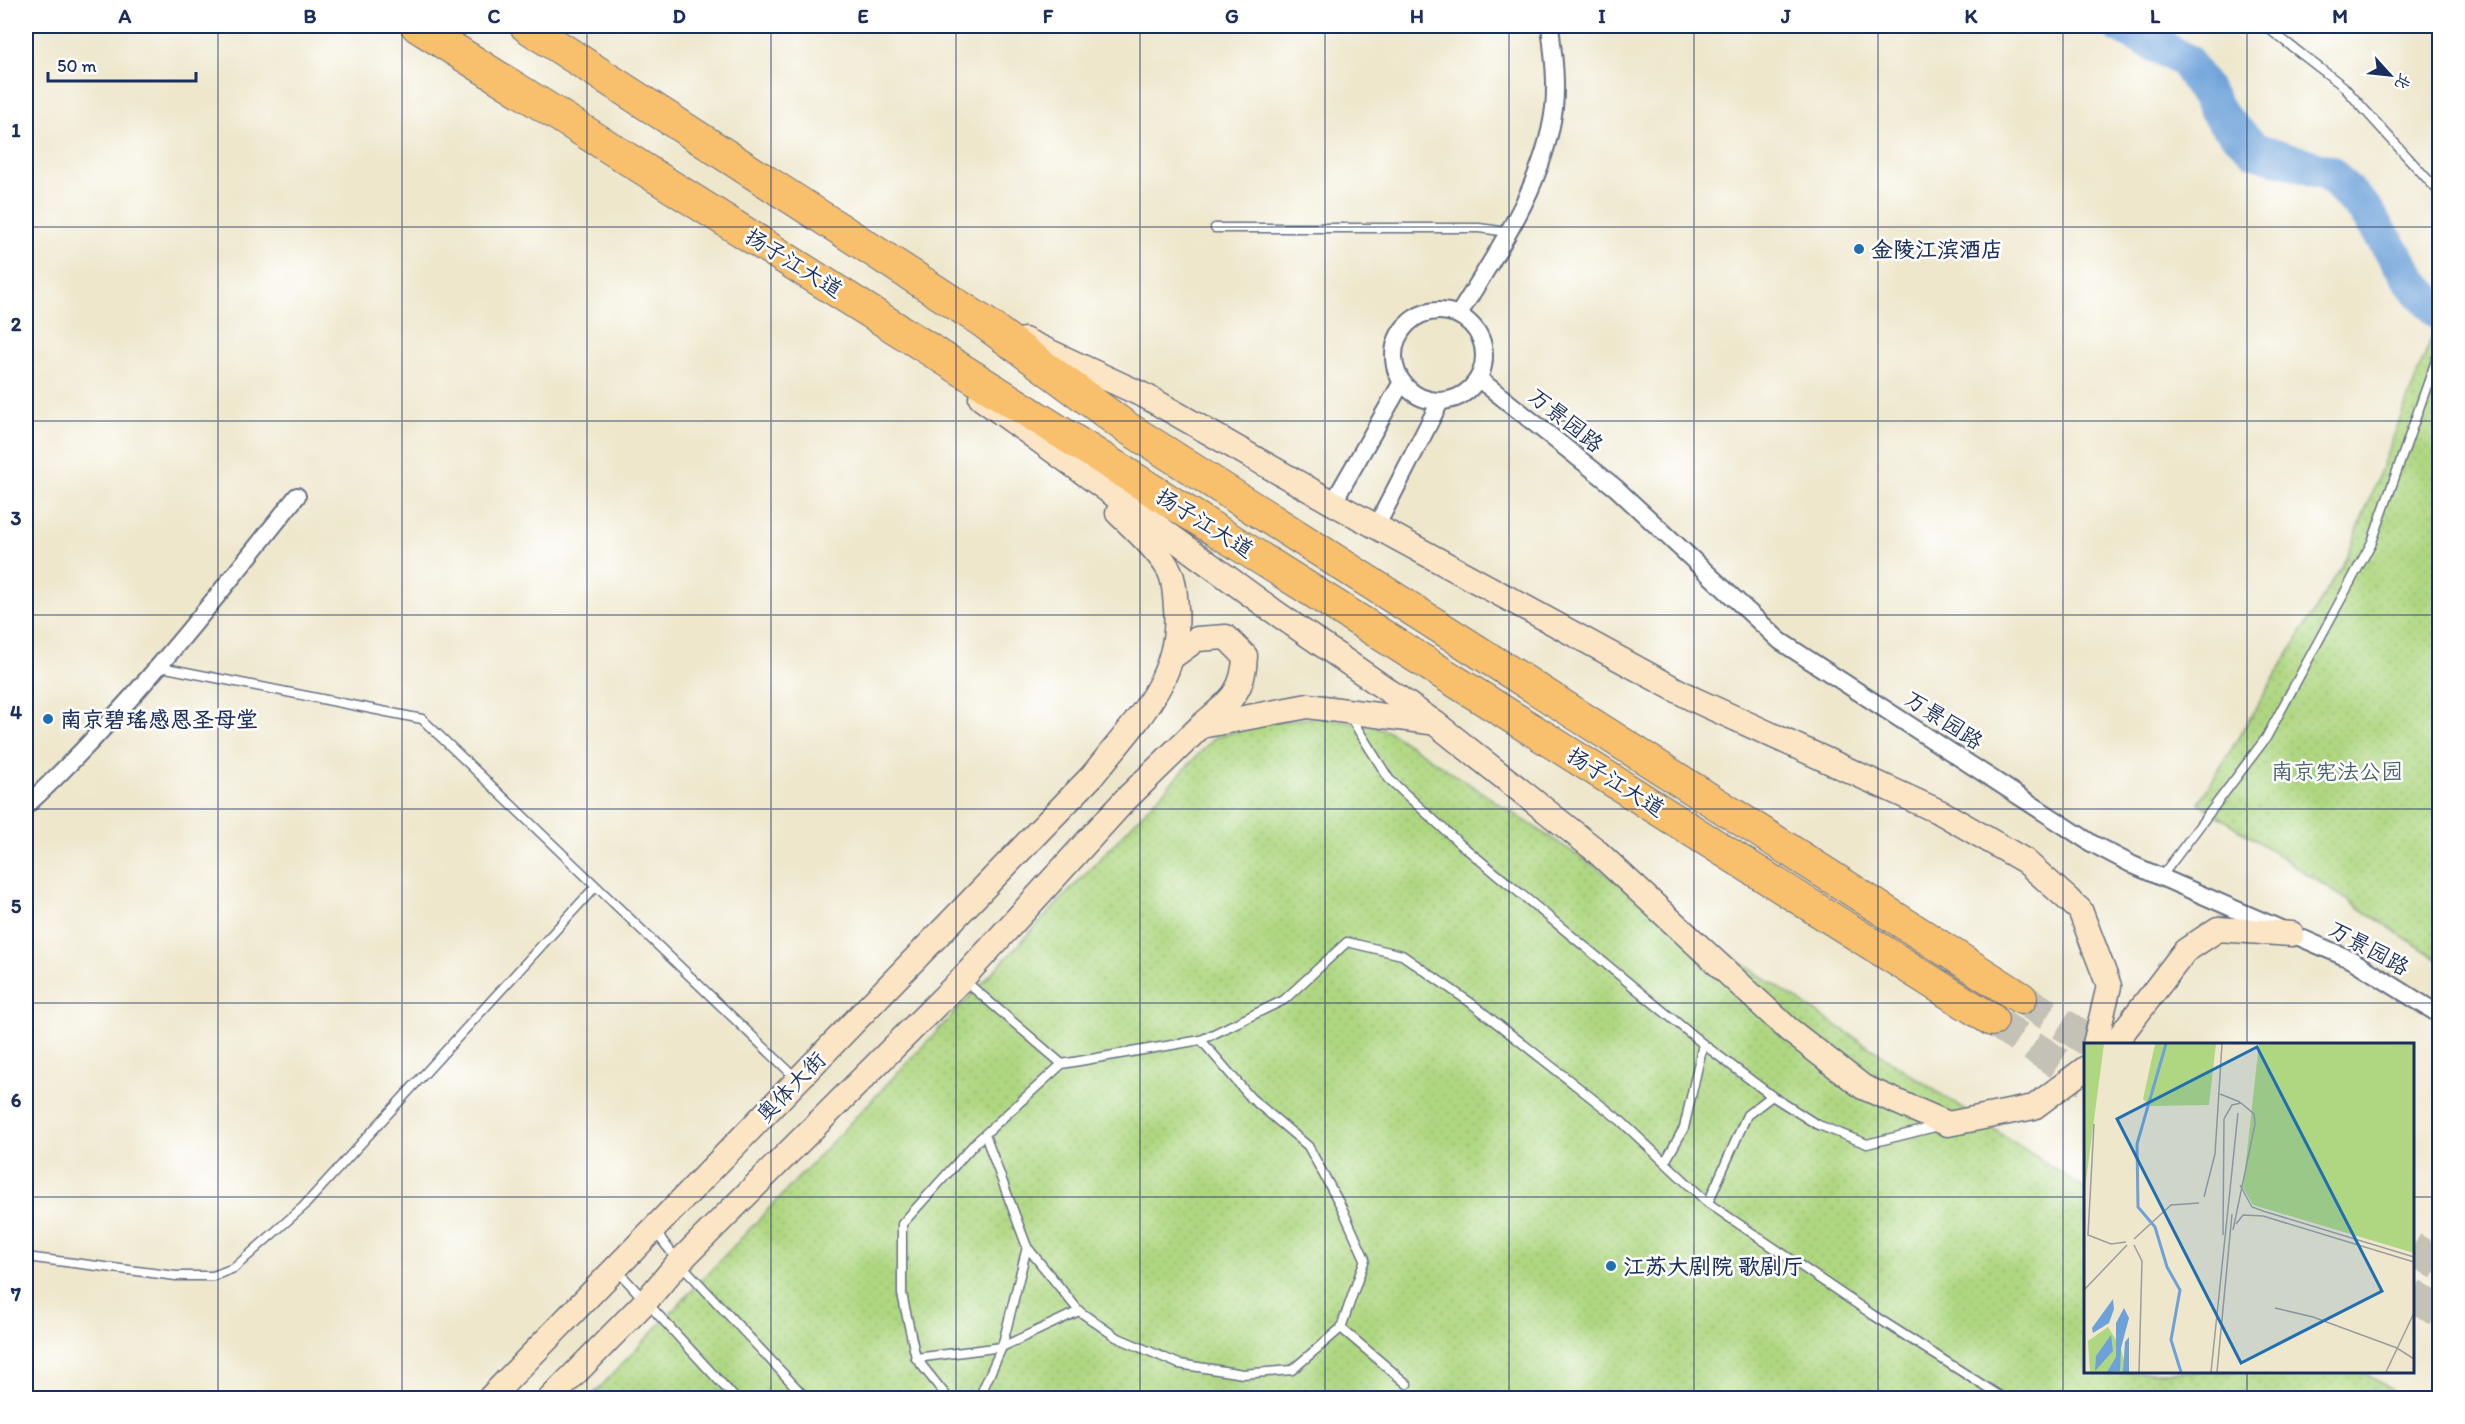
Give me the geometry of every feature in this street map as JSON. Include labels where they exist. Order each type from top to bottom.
[{"type":"highway","name":"扬子江大道","points":[[417,26],[1992,1020]]},
{"type":"highway","name":"扬子江大道","points":[[526,26],[982,321],[1133,432],[2021,998]]},
{"type":"street","points":[[1459,314],[1508,232],[1539,166],[1554,109],[1555,81],[1550,26]]},
{"type":"street","points":[[774,251],[1272,610],[1436,723],[1593,848],[1797,1036],[1863,1087],[1948,1124],[2034,1107],[2084,1069]]},
{"type":"street","points":[[1444,310],[1459,314],[1476,329],[1485,350],[1484,365],[1479,380],[1469,391],[1455,399],[1440,402],[1419,396],[1402,382],[1395,369],[1396,339],[1404,326],[1429,311],[1444,310]]},
{"type":"street","points":[[982,321],[1147,397],[1333,503],[1693,699],[1942,813],[2025,861],[2080,910],[2109,986],[2095,1043]]},
{"type":"street","name":"万景园路","points":[[1479,380],[1616,488],[1780,640],[2091,843],[2161,877],[2352,960],[2439,1015]]},
{"type":"street","points":[[1333,503],[1402,382]]},
{"type":"street","points":[[1377,525],[1440,402]]},
{"type":"street","name":"奥体大街","points":[[490,1398],[1092,776],[1157,695],[1172,657],[1177,625],[1170,572],[1139,532],[1042,442]]},
{"type":"street","points":[[26,806],[71,765],[161,667],[297,496]]},
{"type":"street","name":"奥体大街","points":[[551,1398],[646,1301],[679,1262],[962,979],[1125,800],[1231,699],[1245,678],[1245,656],[1226,638],[1197,639],[1172,657]]},
{"type":"street","points":[[1201,726],[1308,706],[1436,723]]},
{"type":"street","points":[[2115,1043],[2185,951],[2218,929],[2292,934]]},
{"type":"lane","points":[[2265,26],[2343,86],[2439,193]]},
{"type":"lane","points":[[1215,228],[1479,228],[1508,232]]},
{"type":"lane","points":[[2161,877],[2266,738],[2372,542],[2439,350]]},
{"type":"lane","points":[[161,667],[422,719],[798,1080]]},
{"type":"lane","points":[[1347,711],[1389,779],[1459,843],[1703,1044],[1772,1096],[1816,1124],[1867,1144],[1948,1124]]},
{"type":"lane","points":[[26,1257],[177,1276],[213,1276],[234,1268],[303,1207],[596,887]]},
{"type":"lane","points":[[948,1398],[916,1358],[902,1294],[902,1224],[985,1134],[1062,1064],[1201,1040],[1284,1000],[1347,942],[1402,955],[1471,1003],[1584,1091],[1621,1121],[1708,1203],[1874,1315],[2003,1398]]},
{"type":"lane","points":[[962,979],[1062,1064]]},
{"type":"lane","points":[[985,1134],[1027,1247],[1079,1311],[1116,1337],[1179,1364],[1243,1374],[1292,1370],[1341,1328],[1365,1259],[1342,1208],[1308,1146],[1251,1098],[1201,1040]]},
{"type":"lane","points":[[1665,1162],[1684,1128],[1703,1044]]},
{"type":"lane","points":[[1708,1203],[1747,1115],[1772,1096]]},
{"type":"lane","points":[[654,1229],[679,1262],[807,1398]]},
{"type":"lane","points":[[979,1398],[1002,1347],[1027,1247]]},
{"type":"lane","points":[[616,1269],[735,1398]]},
{"type":"lane","points":[[916,1358],[1002,1347],[1079,1311]]},
{"type":"lane","points":[[1341,1328],[1407,1384]]},
{"type":"green space","name":"南京宪法公园","points":[[2439,322],[2439,960],[2199,803],[2348,555]]},
{"type":"green space","points":[[1319,717],[1363,724],[1390,732],[2084,1188],[2084,1373],[2365,1373],[2404,1398],[590,1398],[1215,737],[1268,723]]},
{"type":"waterway","points":[[2121,26],[2186,61],[2222,118],[2255,150],[2329,173],[2366,211],[2415,286],[2440,312]]},
{"type":"tunnel","points":[[2021,998],[2092,1043]]},
{"type":"tunnel","points":[[1992,1020],[2084,1080]]},
{"type":"tunnel","points":[[2414,1249],[2440,1265]]},
{"type":"tunnel","points":[[2414,1295],[2440,1312]]},
{"type":"place","name":"金陵江滨酒店","points":[[1859,249]]},
{"type":"place","name":"南京碧瑶感恩圣母堂","points":[[48,719]]},
{"type":"place","name":"江苏大剧院 歌剧厅","points":[[1611,1266]]}]
